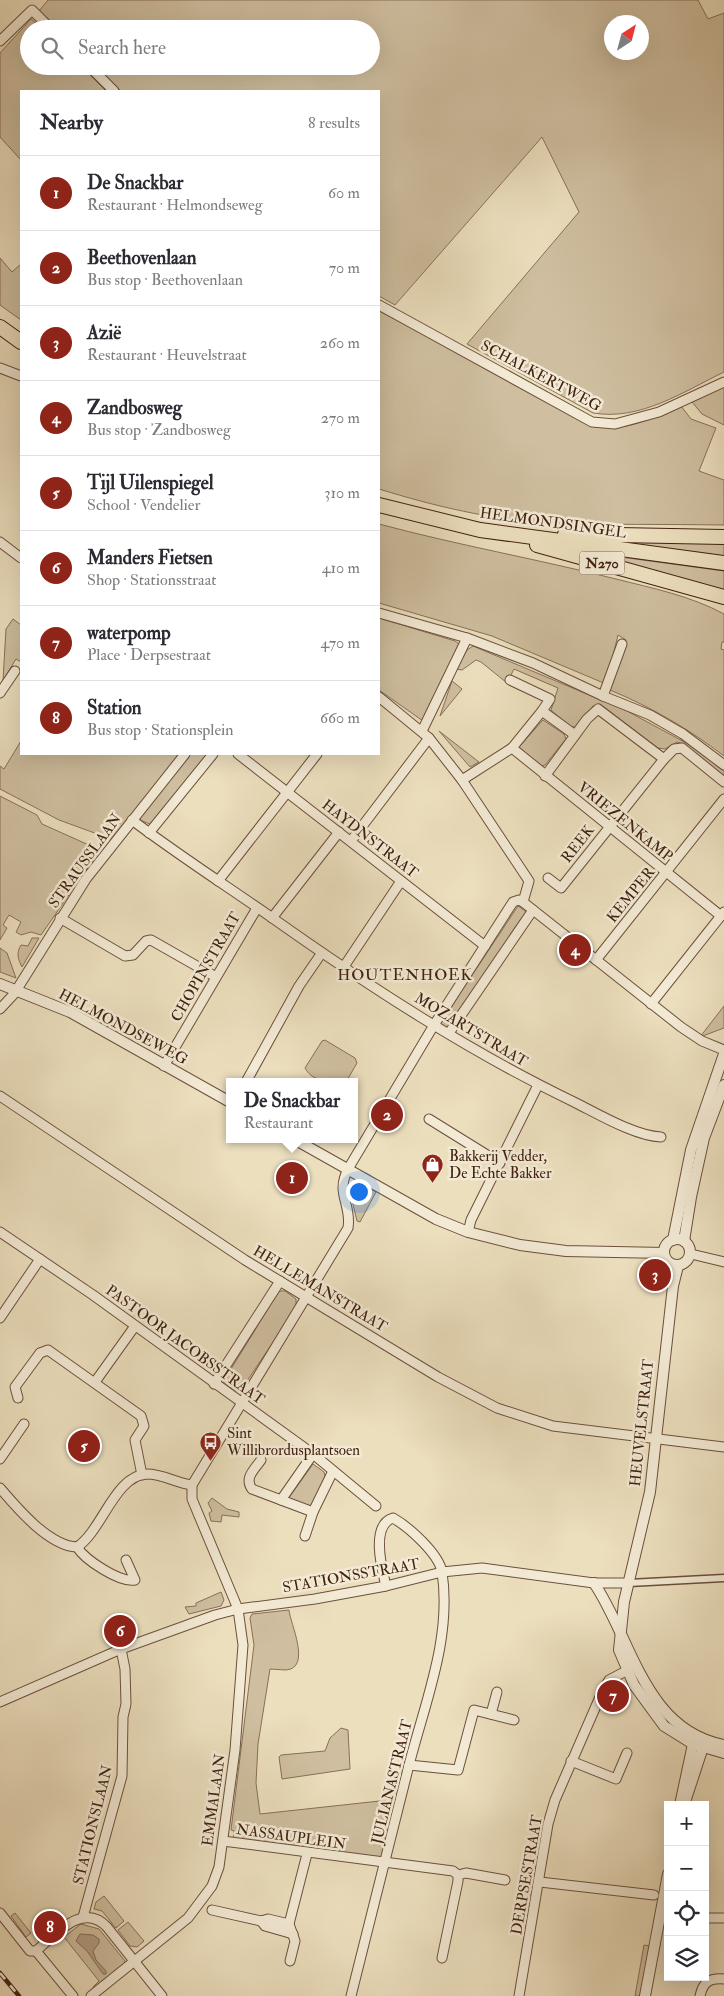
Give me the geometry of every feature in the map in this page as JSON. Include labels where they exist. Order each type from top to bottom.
[{"type":"main road","points":[[0,327],[20,341]]},
{"type":"main road","name":"HELMONDSINGEL","points":[[380,505],[480,530],[724,563]]},
{"type":"main road","name":"N270","points":[[480,530],[724,597]]},
{"type":"main road","name":"N270","points":[[541,538],[561,534],[724,537]]},
{"type":"street","points":[[22,20],[32,10],[42,20]]},
{"type":"street","points":[[0,41],[20,22]]},
{"type":"street","points":[[98,75],[113,90]]},
{"type":"street","name":"SCHALKERTWEG","points":[[380,306],[592,422],[615,424],[659,412],[724,382]]},
{"type":"street","points":[[0,368],[20,376]]},
{"type":"street","points":[[0,542],[20,557]]},
{"type":"street","points":[[380,613],[467,638],[533,663],[603,696],[650,715],[683,734],[724,765]]},
{"type":"street","points":[[422,731],[467,638]]},
{"type":"street","points":[[603,696],[622,644]]},
{"type":"street","points":[[0,693],[15,671]]},
{"type":"street","points":[[462,780],[512,748],[550,699],[510,680]]},
{"type":"street","points":[[380,698],[429,738],[462,780],[529,881],[523,902]]},
{"type":"street","points":[[545,776],[587,718],[596,709],[602,710],[664,759],[674,749],[682,748],[724,782]]},
{"type":"street","points":[[542,711],[575,735]]},
{"type":"street","points":[[351,841],[429,738]]},
{"type":"street","name":"VRIEZENKAMP","points":[[512,748],[666,873],[722,914]]},
{"type":"street","name":"STRAUSSLAAN","points":[[0,1009],[16,990],[86,879],[184,755]]},
{"type":"street","points":[[149,833],[213,755]]},
{"type":"street","name":"HAYDNSTRAAT","points":[[239,755],[485,946]]},
{"type":"street","points":[[218,880],[316,755]]},
{"type":"street","name":"REEK","points":[[548,878],[561,888],[664,759]]},
{"type":"street","name":"KEMPER","points":[[596,960],[724,800]]},
{"type":"street","name":"MOZARTSTRAAT","points":[[132,820],[321,954],[434,1025],[538,1085],[624,1126],[652,1136],[661,1137]]},
{"type":"street","points":[[272,918],[339,832]]},
{"type":"street","points":[[343,968],[402,881]]},
{"type":"street","points":[[238,1609],[192,1498],[192,1485],[348,1228],[350,1216],[342,1195],[342,1181],[348,1169],[434,1025],[513,902],[519,900],[523,902],[689,1034],[724,1052],[691,1150],[679,1240]]},
{"type":"street","name":"CHOPINSTRAAT","points":[[164,1066],[257,908]]},
{"type":"street","points":[[449,1033],[532,910]]},
{"type":"street","points":[[651,1004],[722,914]]},
{"type":"street","points":[[60,918],[128,956],[133,955],[146,941],[151,940],[216,977]]},
{"type":"street","points":[[248,1078],[299,986],[321,954]]},
{"type":"street","name":"HELMONDSEWEG","points":[[0,984],[70,1012],[226,1100]]},
{"type":"street","points":[[468,1232],[471,1220],[538,1085]]},
{"type":"street","points":[[679,1240],[704,1138],[724,1086]]},
{"type":"street","name":"HELLEMANSTRAAT","points":[[0,1096],[280,1282],[438,1377],[497,1408],[553,1426],[654,1440],[724,1447]]},
{"type":"street","points":[[429,1119],[500,1163]]},
{"type":"street","points":[[301,1143],[436,1219],[468,1232],[520,1245],[566,1251],[664,1253]]},
{"type":"street","name":"PASTOOR JACOBSSTRAAT","points":[[0,1232],[313,1454],[376,1506]]},
{"type":"street","points":[[679,1240],[690,1247],[691,1254],[688,1261],[678,1266],[670,1264],[664,1253],[668,1242],[679,1240]]},
{"type":"street","points":[[691,1254],[724,1262]]},
{"type":"street","points":[[0,1318],[40,1259]]},
{"type":"street","name":"HEUVELSTRAAT","points":[[678,1266],[673,1286],[654,1440],[650,1492],[628,1583],[619,1650],[626,1671],[664,1726],[693,1744]]},
{"type":"street","points":[[214,1384],[280,1282]]},
{"type":"street","points":[[95,1382],[135,1326]]},
{"type":"street","points":[[18,1398],[16,1387],[40,1353],[48,1350],[141,1416],[144,1426],[135,1440],[142,1475]]},
{"type":"street","points":[[0,1459],[24,1424]]},
{"type":"street","points":[[281,1500],[313,1454]]},
{"type":"street","points":[[261,1460],[248,1478],[248,1484],[252,1489],[313,1512]]},
{"type":"street","points":[[305,1536],[313,1512],[333,1471]]},
{"type":"street","points":[[77,1547],[89,1539],[120,1490],[128,1482],[148,1474],[192,1485]]},
{"type":"street","points":[[0,1488],[38,1528],[64,1544],[77,1547],[82,1555],[95,1564],[128,1581],[135,1580],[126,1560]]},
{"type":"street","points":[[386,1586],[378,1547],[385,1524],[389,1519],[397,1521],[434,1553],[442,1572]]},
{"type":"street","name":"STATIONSSTRAAT","points":[[0,1702],[121,1649],[215,1615],[238,1609],[315,1599],[386,1586],[442,1572],[482,1568],[594,1583],[724,1578]]},
{"type":"street","name":"JULIANASTRAAT","points":[[351,1996],[386,1863],[409,1765],[443,1641],[442,1572]]},
{"type":"street","points":[[594,1583],[621,1631],[638,1671],[659,1706],[704,1744],[724,1753]]},
{"type":"street","name":"EMMALAAN","points":[[91,1996],[188,1918],[199,1906],[215,1876],[223,1841],[240,1704],[243,1646],[238,1609]]},
{"type":"street","name":"STATIONSLAAN","points":[[83,1917],[122,1776],[126,1704],[125,1668],[121,1649]]},
{"type":"street","name":"DERPSESTRAAT","points":[[519,1996],[540,1882],[548,1824],[571,1761],[603,1690],[609,1680],[626,1671]]},
{"type":"street","points":[[491,1714],[497,1692]]},
{"type":"street","points":[[409,1765],[458,1770],[474,1710],[514,1720]]},
{"type":"street","points":[[681,1801],[693,1744],[724,1745]]},
{"type":"street","points":[[686,1801],[704,1744]]},
{"type":"street","points":[[571,1761],[616,1779],[627,1753]]},
{"type":"street","name":"NASSAUPLEIN","points":[[223,1841],[307,1854],[453,1871],[458,1875],[466,1873],[505,1880]]},
{"type":"street","points":[[290,1961],[295,1941],[288,1924],[307,1854]]},
{"type":"street","points":[[442,1958],[458,1875]]},
{"type":"street","points":[[540,1882],[654,1895]]},
{"type":"street","points":[[645,1996],[665,1891]]},
{"type":"street","points":[[212,1910],[261,1921],[268,1919],[288,1924]]},
{"type":"street","points":[[0,1913],[30,1951],[36,1951],[75,1919],[83,1917],[102,1922],[162,1996]]},
{"type":"street","points":[[709,1918],[724,1918]]},
{"type":"street","points":[[261,1921],[265,1926],[293,1934]]},
{"type":"street","points":[[36,1951],[73,1996]]},
{"type":"street","points":[[700,1996],[703,1984],[708,1980],[724,1979]]},
{"type":"shaded area","points":[[48,0],[698,0],[708,19],[724,13],[724,372],[677,396],[644,409],[628,413],[593,413],[467,344],[579,212],[542,137],[395,305],[380,297],[380,90],[120,90],[104,75],[380,75],[380,20],[47,20],[39,11]]},
{"type":"shaded area","points":[[20,31],[20,75],[90,75],[105,90],[20,90],[20,159],[0,137],[0,53]]},
{"type":"shaded area","points":[[0,258],[12,272],[20,265],[20,319],[0,305]]},
{"type":"shaded area","points":[[380,312],[600,427],[610,428],[631,425],[652,419],[681,406],[691,419],[716,428],[699,471],[724,480],[724,525],[550,523],[507,519],[421,501],[380,489]]},
{"type":"shaded area","points":[[724,387],[724,425],[702,414],[692,402]]},
{"type":"shaded area","points":[[380,524],[657,589],[685,597],[724,614],[724,642],[722,642],[721,649],[724,650],[724,756],[669,719],[610,690],[626,640],[618,635],[606,684],[492,636],[380,603]]},
{"type":"shaded area","points":[[605,541],[724,541],[724,556]]},
{"type":"shaded area","points":[[554,548],[724,571],[724,595]]},
{"type":"shaded area","points":[[380,618],[455,641],[459,644],[423,721],[380,691]]},
{"type":"shaded area","points":[[13,619],[20,624],[20,661],[16,659],[3,680],[6,629]]},
{"type":"shaded area","points":[[473,646],[627,711],[688,744],[724,770],[724,776],[684,744],[677,742],[665,749],[658,748],[600,704],[593,706],[577,727],[571,727],[551,710],[558,688],[514,669],[507,683],[476,660],[462,670],[456,669],[467,650]]},
{"type":"shaded area","points":[[452,681],[462,689],[440,716]]},
{"type":"shaded area","points":[[543,720],[564,734],[566,739],[545,765],[541,766],[519,747]]},
{"type":"shaded area","points":[[439,731],[479,762],[470,767]]},
{"type":"shaded area","points":[[20,743],[20,755],[178,755],[179,757],[111,839],[59,820],[0,789],[0,766],[4,769]]},
{"type":"shaded area","points":[[189,755],[208,755],[150,824],[140,820],[139,815]]},
{"type":"shaded area","points":[[0,796],[37,815],[42,824],[100,850],[41,935],[31,932],[21,935],[16,932],[21,922],[9,915],[3,925],[7,928],[0,940]]},
{"type":"shaded area","points":[[518,906],[528,913],[449,1031],[439,1025]]},
{"type":"shaded area","points":[[32,938],[39,938],[22,967],[18,951],[21,945],[28,946]]},
{"type":"shaded area","points":[[0,948],[7,953],[16,978],[0,972]]},
{"type":"shaded area","points":[[724,1006],[724,1028],[700,1037]]},
{"type":"shaded area","points":[[325,1040],[355,1058],[357,1063],[348,1078],[316,1078],[308,1073],[305,1068],[322,1041]]},
{"type":"shaded area","points":[[358,1181],[376,1192],[360,1222],[357,1221],[349,1188],[352,1183]]},
{"type":"shaded area","points":[[279,1291],[285,1291],[296,1299],[296,1308],[241,1390],[235,1391],[223,1382]]},
{"type":"shaded area","points":[[313,1464],[324,1472],[325,1476],[312,1508],[288,1499]]},
{"type":"shaded area","points":[[212,1498],[227,1509],[239,1512],[239,1517],[222,1515],[221,1522],[211,1521],[209,1513],[212,1511],[208,1503]]},
{"type":"shaded area","points":[[221,1592],[224,1600],[221,1606],[189,1614],[185,1607],[196,1606],[196,1603]]},
{"type":"shaded area","points":[[289,1610],[298,1644],[298,1662],[294,1667],[286,1670],[270,1669],[258,1744],[256,1783],[260,1814],[398,1799],[381,1860],[233,1839],[234,1831],[231,1830],[254,1645],[250,1618],[252,1614]]},
{"type":"shaded area","points":[[341,1728],[348,1730],[350,1769],[282,1779],[279,1757],[281,1755],[325,1751],[330,1738]]},
{"type":"shaded area","points":[[104,1896],[124,1921],[116,1928],[102,1911],[94,1909],[96,1902]]},
{"type":"shaded area","points":[[15,1913],[31,1933],[26,1937],[11,1916]]},
{"type":"shaded area","points":[[128,1922],[144,1941],[137,1947],[130,1946],[118,1930]]},
{"type":"shaded area","points":[[81,1924],[99,1929],[125,1961],[125,1964],[94,1989],[93,1987],[99,1981],[64,1937]]},
{"type":"shaded area","points":[[80,1934],[93,1935],[99,1939],[99,1943],[93,1951],[96,1960],[106,1971],[106,1974],[103,1974],[87,1951],[76,1941]]},
{"type":"shaded area","points":[[644,1945],[650,1946],[641,1996],[635,1996]]},
{"type":"railway","points":[[0,1973],[19,1996]]},
{"type":"place","name":"Zandbosweg","points":[[575,950]]},
{"type":"place","name":"Beethovenlaan","points":[[387,1115]]},
{"type":"place","name":"De Snackbar","points":[[292,1178]]},
{"type":"place","name":"Bakkerij Vedder, De Echte Bakker","points":[[433,1184]]},
{"type":"place","name":"Azië","points":[[655,1275]]},
{"type":"place","name":"Tijl Uilenspiegel","points":[[84,1446]]},
{"type":"place","name":"Sint Willibrordusplantsoen","points":[[211,1461]]},
{"type":"place","name":"Manders Fietsen","points":[[120,1631]]},
{"type":"place","name":"waterpomp","points":[[613,1696]]},
{"type":"place","name":"Station","points":[[50,1927]]},
{"type":"district","name":"HOUTENHOEK","points":[[405,975]]}]
